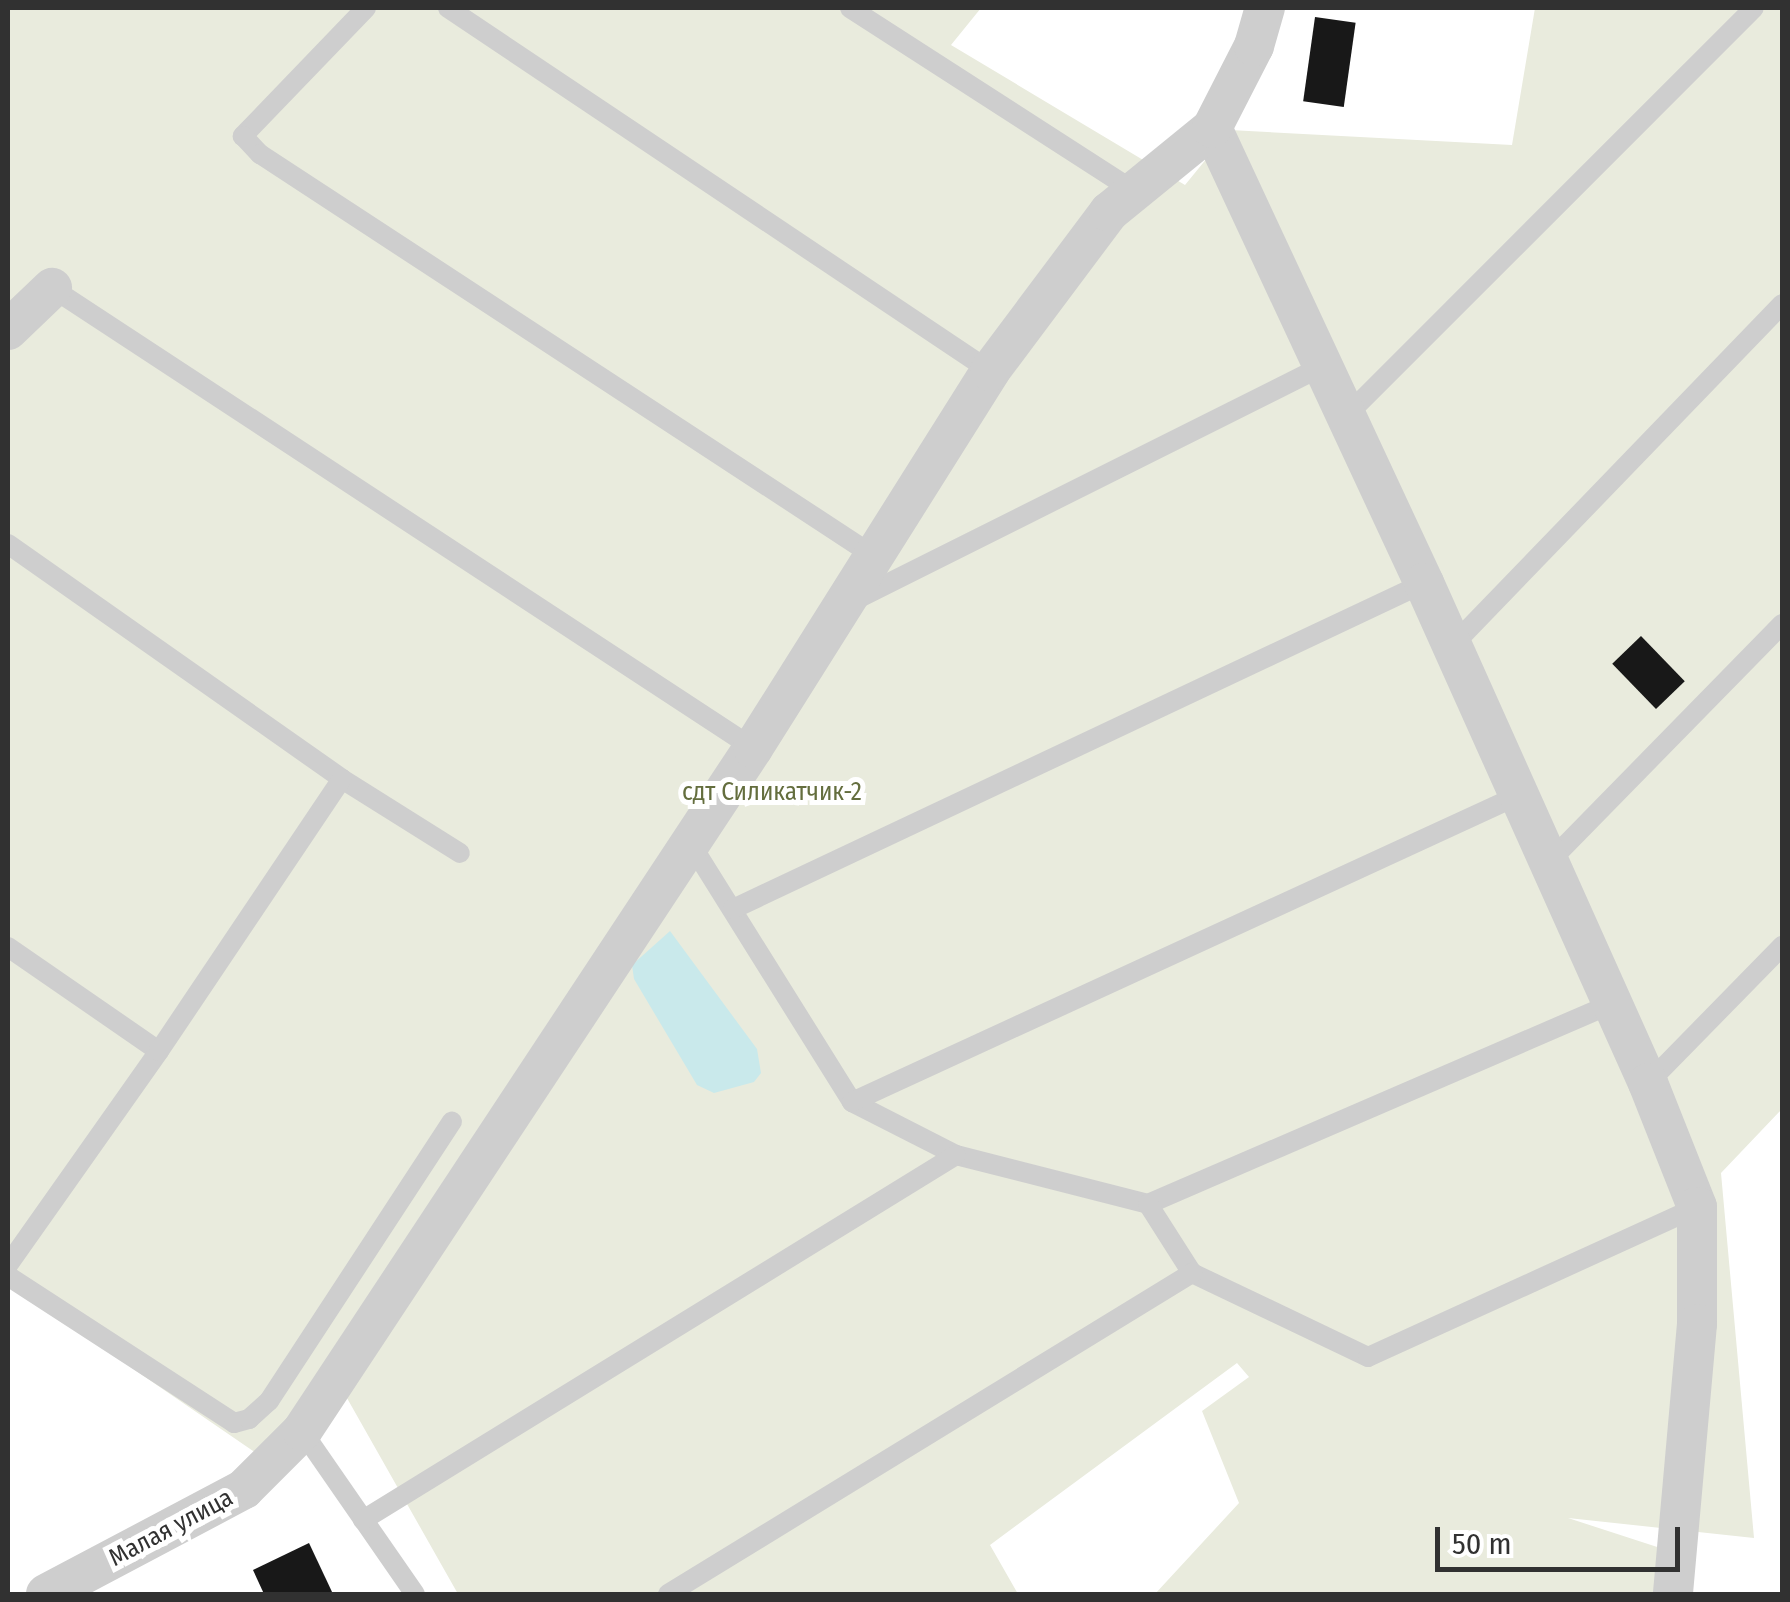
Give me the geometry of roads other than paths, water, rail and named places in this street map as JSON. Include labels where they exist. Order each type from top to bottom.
[{"type":"street","points":[[1264,8],[1254,46],[1212,128],[1424,583],[1648,1083],[1697,1207],[1697,1324],[1673,1594]]},
{"type":"street","name":"Малая улица","points":[[46,1594],[244,1489],[302,1430],[752,748],[990,371],[1109,212],[1212,128]]},
{"type":"street","points":[[8,330],[52,288]]},
{"type":"lane","points":[[366,8],[243,136],[260,154],[874,556]]},
{"type":"lane","points":[[448,8],[990,371]]},
{"type":"lane","points":[[850,8],[1137,193]]},
{"type":"lane","points":[[1345,417],[1754,8]]},
{"type":"lane","points":[[52,288],[752,748]]},
{"type":"lane","points":[[1452,646],[1782,304]]},
{"type":"lane","points":[[844,605],[1321,367]]},
{"type":"lane","points":[[8,544],[342,779],[460,853]]},
{"type":"lane","points":[[733,909],[1424,583]]},
{"type":"lane","points":[[1549,862],[1782,624]]},
{"type":"lane","points":[[8,1265],[160,1051],[342,779]]},
{"type":"lane","points":[[852,1102],[1518,796]]},
{"type":"lane","points":[[689,841],[852,1102],[956,1155],[1148,1204],[1611,1004]]},
{"type":"lane","points":[[1648,1083],[1782,946]]},
{"type":"lane","points":[[8,948],[160,1051]]},
{"type":"lane","points":[[8,1276],[234,1423],[249,1419],[269,1401],[452,1121]]},
{"type":"lane","points":[[363,1520],[956,1155]]},
{"type":"lane","points":[[1148,1204],[1192,1273],[1368,1357],[1697,1207]]},
{"type":"lane","points":[[668,1594],[1192,1273]]},
{"type":"lane","points":[[302,1430],[415,1594]]},
{"type":"water","points":[[670,931],[757,1049],[761,1073],[754,1082],[714,1093],[697,1085],[634,979],[632,965]]},
{"type":"park label","name":"сдт Силикатчик-2","points":[[772,792]]}]
